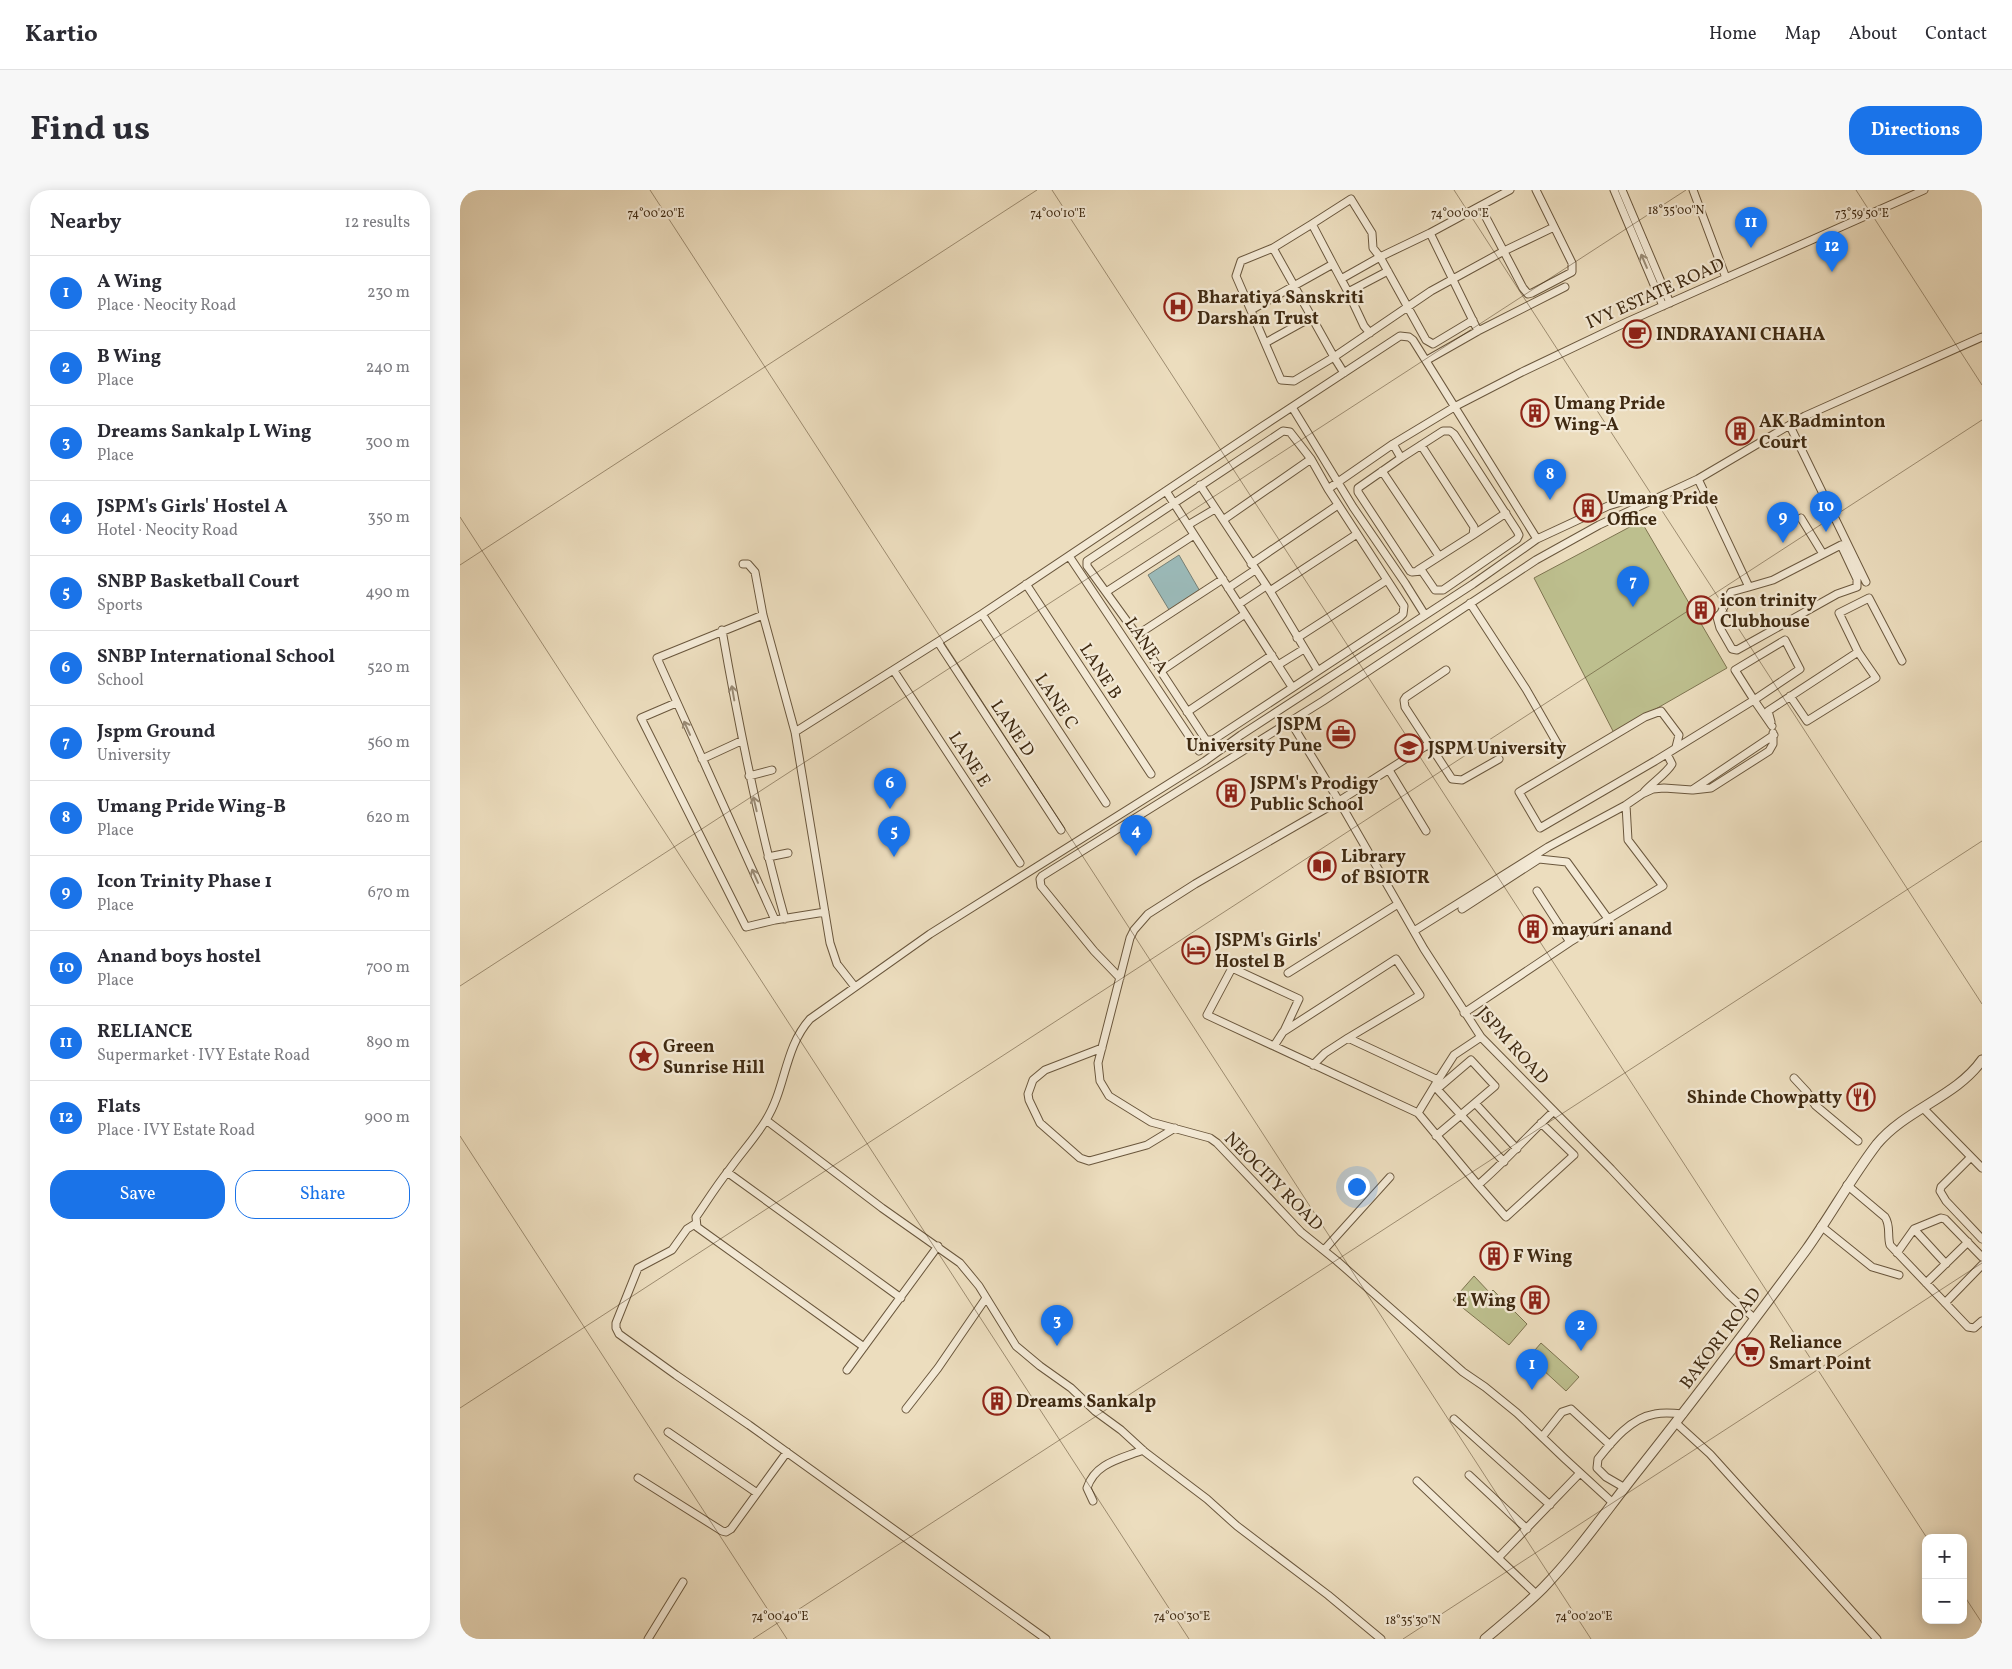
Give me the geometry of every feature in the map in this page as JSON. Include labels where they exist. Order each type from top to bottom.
[{"type":"street","points":[[1341,279],[1510,190]]},
{"type":"street","points":[[1480,206],[1523,288],[1528,294],[1565,278],[1572,272],[1572,263],[1536,190]]},
{"type":"street","points":[[1614,190],[1666,305]]},
{"type":"street","points":[[1622,190],[1666,305]]},
{"type":"street","points":[[1693,190],[1726,278]]},
{"type":"street","name":"IVY ESTATE ROAD","points":[[1328,489],[1392,444],[1456,406],[1580,344],[1924,190]]},
{"type":"street","points":[[1474,320],[1433,344],[1426,340],[1406,306],[1380,257],[1373,248],[1372,233],[1351,199],[1273,248],[1241,261],[1236,276],[1281,380],[1294,382],[1334,358],[1406,306],[1452,278],[1554,227]]},
{"type":"street","points":[[1312,224],[1364,326],[1370,333]]},
{"type":"street","points":[[1430,233],[1478,331]]},
{"type":"street","points":[[1273,248],[1334,358],[1344,372]]},
{"type":"street","points":[[1251,310],[1334,264]]},
{"type":"street","points":[[1348,292],[1388,271]]},
{"type":"street","points":[[1427,360],[1478,331],[1564,287]]},
{"type":"street","points":[[1265,343],[1312,317]]},
{"type":"street","points":[[796,732],[982,614],[1400,336],[1410,337],[1427,360],[1537,539]]},
{"type":"street","points":[[1120,978],[1094,951],[1041,886],[1040,879],[1042,876],[1290,721],[1561,545],[1698,479],[1833,403],[1982,337]]},
{"type":"street","points":[[1292,407],[1338,482],[1425,615]]},
{"type":"street","points":[[1790,426],[1866,582]]},
{"type":"street","points":[[1418,570],[1424,572],[1435,590],[1443,590],[1515,542],[1519,536],[1506,513],[1454,434],[1447,430],[1443,431],[1421,445],[1358,488],[1358,492],[1410,571],[1418,570],[1506,513]]},
{"type":"street","points":[[1282,431],[1290,432],[1311,459],[1338,505],[1404,606],[1403,614],[1210,741],[1203,738],[1161,671],[1087,566],[1087,560],[1282,431]]},
{"type":"street","points":[[1392,444],[1401,458]]},
{"type":"street","points":[[1421,445],[1473,523],[1473,534]]},
{"type":"street","points":[[1223,520],[1311,459]]},
{"type":"street","points":[[1382,471],[1440,556]]},
{"type":"street","points":[[1698,479],[1749,587]]},
{"type":"street","points":[[1200,485],[1214,509],[1268,588],[1318,670]]},
{"type":"street","points":[[1166,491],[1292,687]]},
{"type":"street","points":[[864,1347],[696,1227],[695,1224],[696,1217],[766,1120],[776,1097],[791,1048],[803,1026],[822,1008],[930,934],[1205,761],[1241,735],[1473,584],[1537,539],[1608,506],[1628,500],[1652,501]]},
{"type":"street","points":[[1228,588],[1253,567],[1338,505]]},
{"type":"street","points":[[1188,526],[1214,509]]},
{"type":"street","points":[[1801,518],[1823,554]]},
{"type":"street","points":[[1239,604],[1357,534]]},
{"type":"street","points":[[1106,592],[1194,535]]},
{"type":"street","points":[[1841,545],[1856,579],[1857,588],[1837,594],[1734,650],[1730,647],[1720,628],[1717,617],[1721,613],[1731,592],[1773,580],[1823,554],[1841,545]]},
{"type":"street","points":[[1372,558],[1383,550]]},
{"type":"street","name":"LANE A","points":[[1069,556],[1199,751]]},
{"type":"street","points":[[743,564],[748,564],[756,572],[763,615],[796,732],[825,912],[834,956],[841,970],[855,987]]},
{"type":"street","points":[[1137,636],[1223,579]]},
{"type":"street","points":[[1297,638],[1387,580]]},
{"type":"street","name":"LANE B","points":[[1026,584],[1151,774]]},
{"type":"street","points":[[1790,696],[1807,721],[1876,678],[1858,652],[1839,612],[1868,598],[1902,661]]},
{"type":"street","points":[[1470,603],[1526,689],[1561,750]]},
{"type":"street","name":"LANE C","points":[[982,614],[1106,803]]},
{"type":"street","points":[[1161,671],[1245,614]]},
{"type":"street","points":[[763,615],[722,630],[657,658],[775,920]]},
{"type":"street","points":[[722,630],[741,741],[784,919]]},
{"type":"street","points":[[1676,748],[1679,735],[1660,711],[1645,716],[1519,792],[1540,828],[1667,754],[1754,700],[1800,669],[1785,640],[1735,670],[1754,700],[1772,726]]},
{"type":"street","name":"LANE D","points":[[938,642],[1061,830]]},
{"type":"street","points":[[1278,665],[1304,648]]},
{"type":"street","points":[[1414,931],[1548,847],[1626,805],[1642,794],[1653,789],[1664,788],[1692,790],[1774,735],[1768,711],[1858,652]]},
{"type":"street","points":[[1187,712],[1272,655]]},
{"type":"street","points":[[1446,670],[1404,700],[1405,707],[1452,778],[1462,780],[1499,758]]},
{"type":"street","name":"LANE E","points":[[894,671],[1020,863]]},
{"type":"street","points":[[1306,678],[1313,689]]},
{"type":"street","points":[[676,703],[641,718],[746,927],[825,912]]},
{"type":"street","name":"JSPM ROAD","points":[[1290,721],[1339,801],[1414,931],[1464,1013],[1481,1037],[1729,1295],[1755,1319]]},
{"type":"street","points":[[702,759],[741,741]]},
{"type":"street","name":"NEOCITY ROAD","points":[[1429,744],[1339,801],[1195,884],[1148,914],[1134,930],[1102,1048],[1098,1073],[1103,1088],[1109,1096],[1131,1111],[1151,1122],[1210,1138],[1217,1143],[1301,1232],[1463,1372],[1510,1407],[1614,1503]]},
{"type":"street","points":[[1642,794],[1670,768],[1672,764],[1667,754]]},
{"type":"street","points":[[749,776],[772,770]]},
{"type":"street","points":[[1389,770],[1426,831]]},
{"type":"street","points":[[1464,1013],[1570,942],[1609,920],[1651,891],[1663,886],[1628,840],[1626,805]]},
{"type":"street","points":[[768,858],[788,853]]},
{"type":"street","points":[[1462,909],[1539,860],[1548,860],[1567,862],[1609,920]]},
{"type":"street","points":[[1536,891],[1570,942]]},
{"type":"street","points":[[1288,973],[1398,904]]},
{"type":"street","points":[[1283,1032],[1396,959],[1420,995],[1325,1053],[1314,1066]]},
{"type":"street","points":[[1274,1046],[1299,999],[1232,968],[1207,1015],[1418,1113],[1506,1217],[1574,1155],[1541,1122]]},
{"type":"street","points":[[1418,1113],[1454,1055],[1481,1037]]},
{"type":"street","points":[[1348,1038],[1436,1085],[1460,1115],[1504,1162]]},
{"type":"street","points":[[1102,1048],[1045,1070],[1033,1080],[1028,1094],[1040,1123],[1080,1158],[1089,1161],[1147,1145],[1175,1128]]},
{"type":"street","points":[[1436,1085],[1471,1060],[1495,1086],[1436,1136]]},
{"type":"street","name":"BAKORI ROAD","points":[[1486,1639],[1536,1594],[1576,1551],[1755,1319],[1879,1143],[1903,1122],[1976,1069],[1982,1060]]},
{"type":"street","points":[[1794,1078],[1815,1105],[1858,1141]]},
{"type":"street","points":[[1475,1103],[1517,1149]]},
{"type":"street","points":[[1924,1108],[1982,1168]]},
{"type":"street","points":[[1478,1185],[1504,1162],[1541,1122],[1554,1111]]},
{"type":"street","points":[[766,1120],[910,1229],[938,1246],[960,1263],[986,1298],[1016,1346],[1070,1388],[1143,1450],[1207,1499],[1237,1526],[1328,1595],[1381,1639]]},
{"type":"street","points":[[1971,1157],[1941,1187],[1940,1191],[1946,1201],[1982,1239]]},
{"type":"street","points":[[727,1172],[901,1298]]},
{"type":"street","points":[[1324,1250],[1390,1177]]},
{"type":"street","points":[[1847,1186],[1886,1217],[1889,1222],[1888,1239],[1890,1245],[1945,1303],[1971,1328],[1982,1321]]},
{"type":"street","points":[[1897,1253],[1914,1229],[1941,1218],[1982,1257]]},
{"type":"street","points":[[695,1224],[687,1229],[672,1250],[638,1268],[616,1322],[619,1334],[787,1452],[1046,1639]]},
{"type":"street","points":[[1822,1226],[1872,1267],[1899,1275]]},
{"type":"street","points":[[1914,1229],[1946,1264]]},
{"type":"street","points":[[1926,1283],[1968,1242]]},
{"type":"street","points":[[847,1370],[938,1246]]},
{"type":"street","points":[[1945,1303],[1982,1265]]},
{"type":"street","points":[[906,1409],[944,1360],[986,1298]]},
{"type":"street","points":[[1542,1437],[1562,1412],[1571,1409],[1610,1445]]},
{"type":"street","points":[[1625,1488],[1606,1477],[1597,1468],[1598,1458],[1631,1423],[1644,1416],[1657,1413],[1683,1414]]},
{"type":"street","points":[[1454,1419],[1550,1504]]},
{"type":"street","points":[[1676,1422],[1710,1454],[1877,1639]]},
{"type":"street","points":[[668,1432],[757,1493]]},
{"type":"street","points":[[1093,1501],[1087,1488],[1090,1479],[1099,1468],[1143,1450]]},
{"type":"street","points":[[638,1478],[726,1532],[731,1529],[787,1452]]},
{"type":"street","points":[[1498,1558],[1580,1473]]},
{"type":"street","points":[[1470,1475],[1526,1529]]},
{"type":"street","points":[[1418,1481],[1536,1594]]},
{"type":"street","points":[[648,1639],[683,1582]]},
{"type":"green space","points":[[1641,521],[1727,668],[1614,733],[1534,578]]},
{"type":"green space","points":[[1474,1276],[1490,1293],[1493,1290],[1527,1324],[1509,1345],[1453,1300]]},
{"type":"green space","points":[[1541,1343],[1579,1377],[1566,1391],[1529,1357]]},
{"type":"water","points":[[1179,555],[1201,593],[1171,613],[1148,575]]},
{"type":"place","name":"RELIANCE","points":[[1751,248]]},
{"type":"place","name":"Flats","points":[[1832,272]]},
{"type":"place","name":"Bharatiya Sanskriti Darshan Trust","points":[[1178,307]]},
{"type":"place","name":"INDRAYANI CHAHA","points":[[1637,334]]},
{"type":"place","name":"Umang Pride Wing-A","points":[[1535,413]]},
{"type":"place","name":"AK Badminton Court","points":[[1740,431]]},
{"type":"place","name":"Umang Pride Wing-B","points":[[1550,500]]},
{"type":"place","name":"Umang Pride Office","points":[[1588,508]]},
{"type":"place","name":"Anand boys hostel","points":[[1826,532]]},
{"type":"place","name":"Icon Trinity Phase 1","points":[[1783,543]]},
{"type":"place","name":"Jspm Ground","points":[[1633,607]]},
{"type":"place","name":"icon trinity Clubhouse","points":[[1701,610]]},
{"type":"place","name":"JSPM University Pune","points":[[1341,734]]},
{"type":"place","name":"JSPM University","points":[[1409,748]]},
{"type":"place","name":"JSPM's Prodigy Public School","points":[[1231,793]]},
{"type":"place","name":"SNBP International School","points":[[890,809]]},
{"type":"place","name":"JSPM's Girls' Hostel A","points":[[1136,856]]},
{"type":"place","name":"SNBP Basketball Court","points":[[894,857]]},
{"type":"place","name":"Library of BSIOTR","points":[[1322,866]]},
{"type":"place","name":"mayuri anand","points":[[1533,929]]},
{"type":"place","name":"JSPM's Girls' Hostel B","points":[[1196,950]]},
{"type":"place","name":"Green Sunrise Hill","points":[[644,1056]]},
{"type":"place","name":"Shinde Chowpatty","points":[[1861,1097]]},
{"type":"place","name":"F Wing","points":[[1494,1256]]},
{"type":"place","name":"E Wing","points":[[1535,1300]]},
{"type":"place","name":"Dreams Sankalp L Wing","points":[[1057,1346]]},
{"type":"place","name":"B Wing","points":[[1581,1351]]},
{"type":"place","name":"Reliance Smart Point","points":[[1750,1352]]},
{"type":"place","name":"A Wing","points":[[1532,1390]]},
{"type":"place","name":"Dreams Sankalp","points":[[997,1401]]}]
